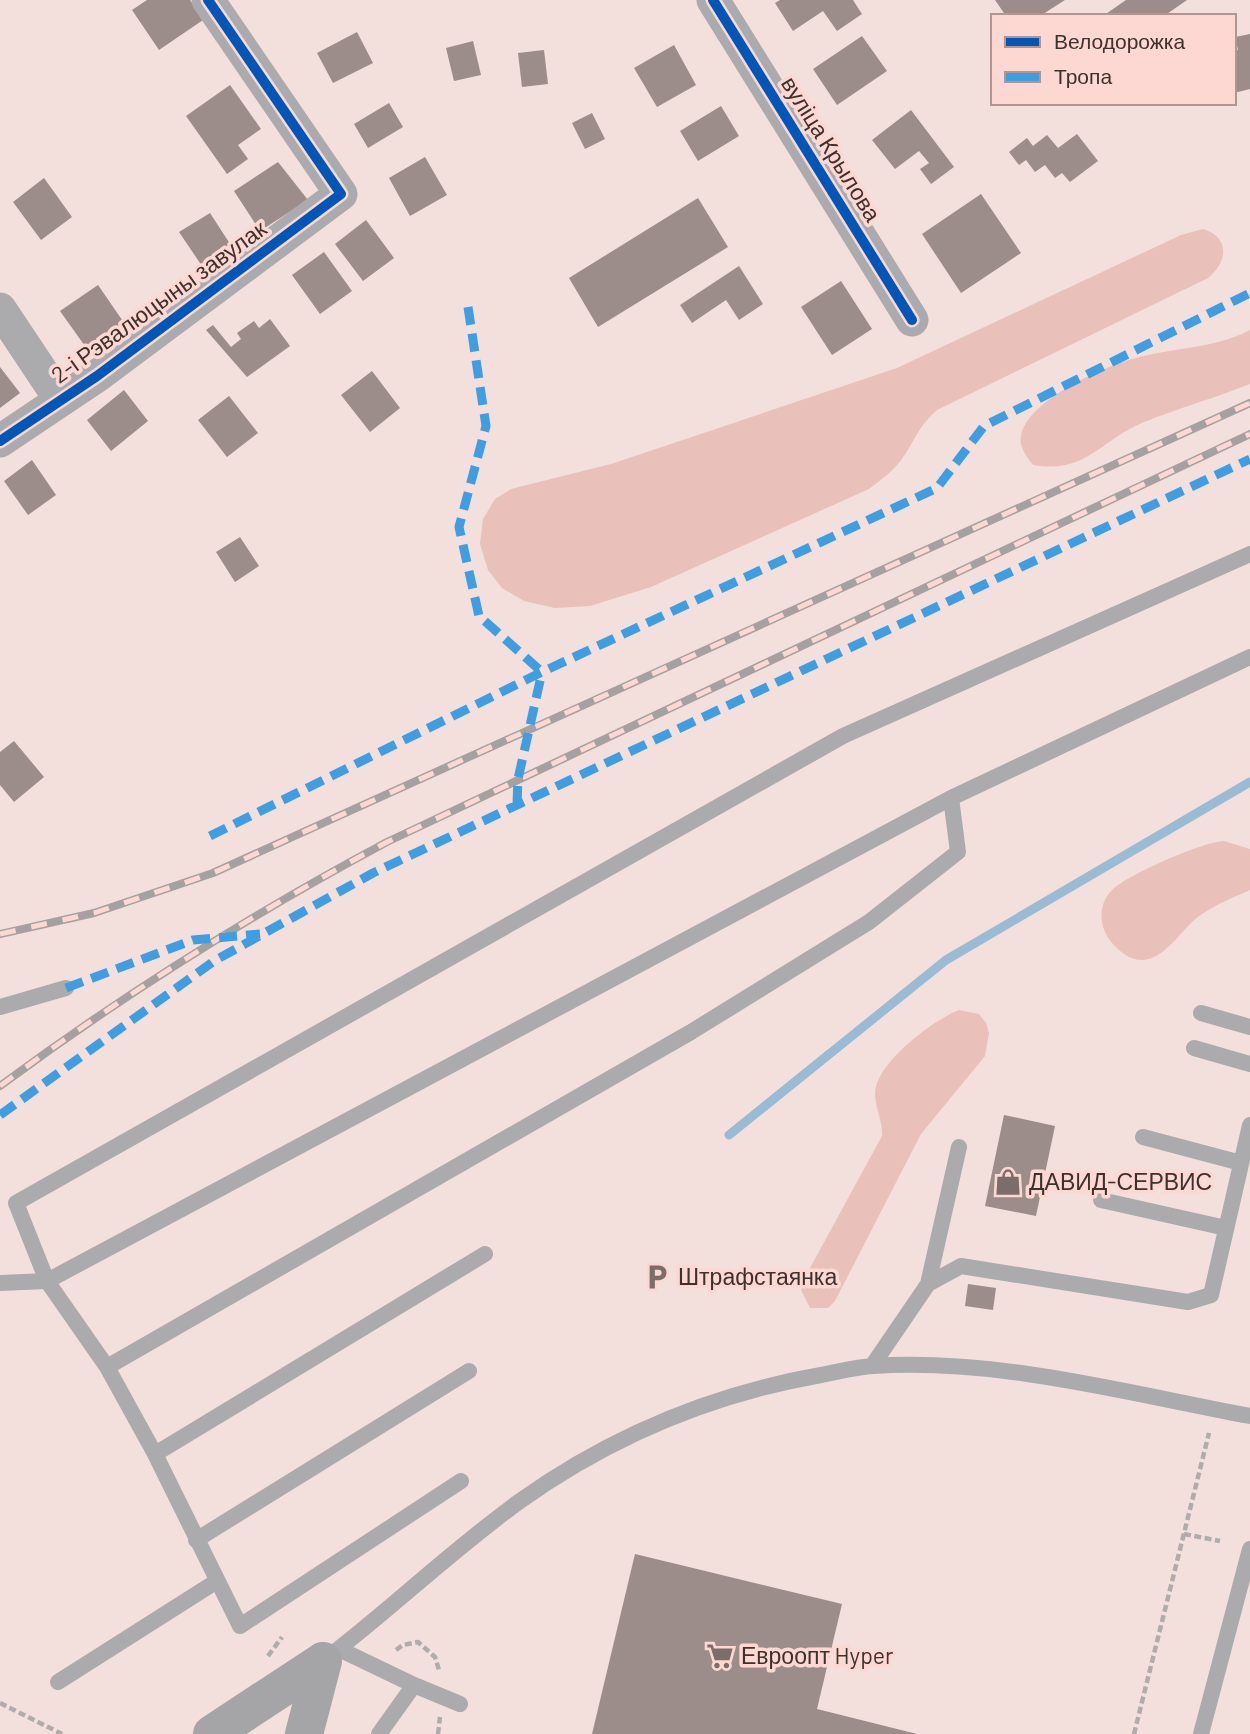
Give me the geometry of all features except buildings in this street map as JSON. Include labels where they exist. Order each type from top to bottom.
[{"type":"main road","points":[[212,1734],[331,1655]]},
{"type":"main road","points":[[304,1734],[331,1655]]},
{"type":"street","name":"2-і Рэвалюцыны завулак","points":[[0,441],[97,376],[341,194],[208,0]]},
{"type":"street","name":"вуліца Крылова","points":[[713,0],[912,320]]},
{"type":"street","points":[[0,309],[60,399]]},
{"type":"lane","points":[[461,1480],[240,1626],[155,1454],[107,1367],[47,1282],[16,1203],[843,736],[1250,554]]},
{"type":"lane","points":[[0,1283],[47,1282],[951,798],[1250,657]]},
{"type":"lane","points":[[107,1367],[691,1032],[869,922],[958,852],[951,798]]},
{"type":"lane","points":[[0,1007],[66,988]]},
{"type":"lane","points":[[1201,1013],[1250,1027]]},
{"type":"lane","points":[[1194,1048],[1250,1064]]},
{"type":"lane","points":[[928,1284],[961,1266],[1188,1302],[1211,1295],[1250,1125]]},
{"type":"lane","points":[[1143,1137],[1241,1163]]},
{"type":"lane","points":[[872,1366],[928,1284],[959,1147]]},
{"type":"lane","points":[[1101,1200],[1226,1228]]},
{"type":"lane","points":[[155,1454],[485,1254]]},
{"type":"lane","points":[[331,1655],[520,1501],[585,1460],[662,1421],[719,1398],[792,1380],[872,1366],[991,1370],[1102,1386],[1250,1416]]},
{"type":"lane","points":[[196,1540],[469,1371]]},
{"type":"lane","points":[[1201,1734],[1250,1549]]},
{"type":"lane","points":[[58,1682],[217,1581]]},
{"type":"lane","points":[[331,1655],[460,1704]]},
{"type":"lane","points":[[379,1734],[414,1685]]},
{"type":"path","points":[[1134,1734],[1209,1433]]},
{"type":"path","points":[[1184,1534],[1220,1541]]},
{"type":"path","points":[[0,1703],[62,1734]]},
{"type":"shaded area","points":[[1203,229],[1218,238],[1223,250],[1219,265],[1208,278],[937,410],[921,428],[898,463],[869,489],[651,587],[590,606],[555,608],[524,601],[502,588],[488,570],[480,544],[483,519],[495,499],[511,489],[611,464],[897,368],[1181,235]]},
{"type":"shaded area","points":[[1250,330],[1250,384],[1144,422],[1092,454],[1067,465],[1033,465],[1024,451],[1021,436],[1026,423],[1037,410],[1069,386],[1122,362],[1222,341]]},
{"type":"shaded area","points":[[1224,841],[1250,849],[1250,890],[1202,914],[1153,958],[1135,959],[1115,946],[1102,924],[1104,902],[1112,890],[1165,860]]},
{"type":"shaded area","points":[[959,1010],[979,1014],[986,1023],[989,1033],[985,1056],[921,1134],[835,1301],[828,1308],[810,1308],[801,1290],[804,1279],[882,1136],[875,1099],[878,1081],[895,1056],[908,1044],[935,1023]]},
{"type":"waterway","points":[[729,1135],[946,960],[1250,782]]},
{"type":"railway","points":[[0,934],[94,913],[213,873],[1250,403]]},
{"type":"railway","points":[[0,1086],[46,1052],[189,957],[387,842],[1250,434]]},
{"type":"marked path","points":[[210,836],[542,672],[937,488],[984,426],[1250,293]]},
{"type":"marked path","points":[[468,307],[486,426],[459,527],[479,616],[542,672]]},
{"type":"marked path","points":[[0,1115],[214,961],[373,873],[1250,459]]},
{"type":"marked path","points":[[517,804],[518,779],[542,672]]},
{"type":"marked path","points":[[66,988],[193,940],[260,934]]},
{"type":"cycle path","points":[[0,441],[97,376],[341,194],[208,0]]},
{"type":"cycle path","points":[[713,0],[912,320]]},
{"type":"place","name":"ДАВИД-СЕРВИС","points":[[1008,1182]]},
{"type":"place","name":"Штрафстаянка","points":[[657,1277]]},
{"type":"place","name":"Евроопт Hyper","points":[[720,1656]]}]
